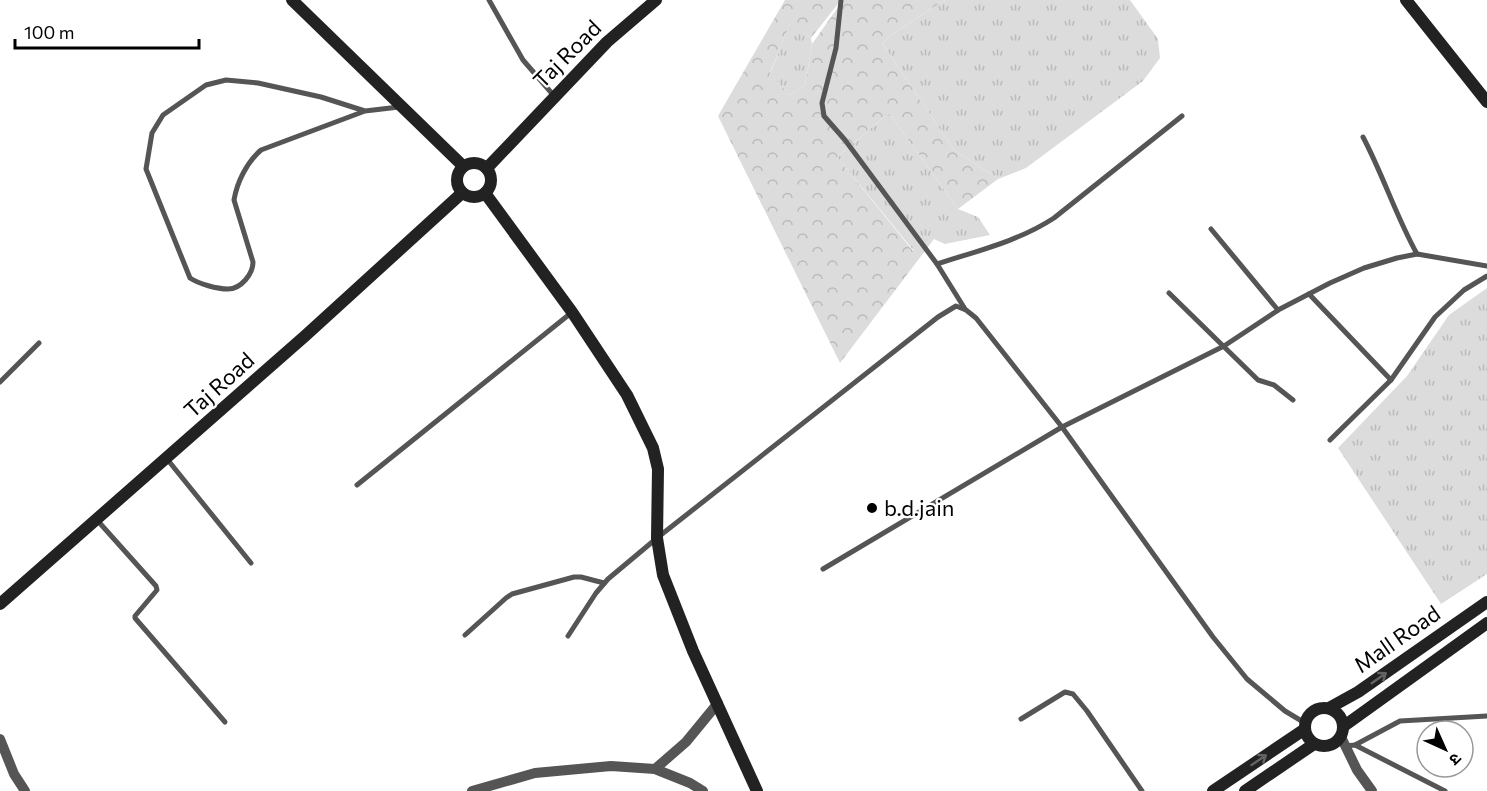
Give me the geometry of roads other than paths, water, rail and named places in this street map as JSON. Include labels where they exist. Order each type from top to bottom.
[{"type":"main road","points":[[292,0],[463,166]]},
{"type":"main road","name":"Taj Road","points":[[487,168],[607,42],[656,0]]},
{"type":"main road","points":[[1406,0],[1487,102]]},
{"type":"main road","points":[[478,162],[487,168],[491,184],[485,193],[476,197],[462,193],[456,180],[463,166],[478,162]]},
{"type":"main road","name":"Taj Road","points":[[0,604],[167,459],[462,193]]},
{"type":"main road","points":[[485,193],[572,312],[627,395],[653,448],[657,469],[657,538],[663,575],[693,651],[757,791]]},
{"type":"main road","name":"Mall Road","points":[[1329,708],[1359,692],[1487,602]]},
{"type":"main road","name":"Mall Road","points":[[1346,739],[1487,623]]},
{"type":"main road","points":[[1329,708],[1339,715],[1346,739],[1332,745],[1320,746],[1314,744],[1308,737],[1305,726],[1307,717],[1317,709],[1329,708]]},
{"type":"main road","points":[[1213,791],[1305,726]]},
{"type":"main road","points":[[1245,791],[1314,744]]},
{"type":"street","points":[[655,769],[686,742],[718,703]]},
{"type":"street","points":[[1346,739],[1357,770],[1372,791]]},
{"type":"street","points":[[0,740],[25,791]]},
{"type":"street","points":[[472,791],[535,773],[611,766],[655,769],[696,789]]},
{"type":"lane","points":[[489,0],[523,60],[555,97]]},
{"type":"lane","points":[[841,0],[836,48],[822,104],[824,116],[845,140],[937,264],[966,310],[976,318],[1062,427],[1213,637],[1247,679],[1305,726]]},
{"type":"lane","points":[[365,111],[331,99],[300,92],[258,83],[226,80],[206,85],[163,115],[152,133],[146,169],[190,278],[196,282],[228,289],[234,288],[249,276],[253,269],[253,262],[234,200],[254,156],[269,145],[365,111],[400,106]]},
{"type":"lane","points":[[937,264],[1040,228],[1182,116]]},
{"type":"lane","points":[[1363,137],[1405,232],[1418,254]]},
{"type":"lane","points":[[1211,230],[1278,310]]},
{"type":"lane","points":[[823,569],[1062,427],[1224,346],[1278,310],[1364,268],[1418,254],[1487,266]]},
{"type":"lane","points":[[1330,440],[1391,380],[1435,317],[1464,290],[1487,276]]},
{"type":"lane","points":[[1169,293],[1258,380],[1274,385],[1293,400]]},
{"type":"lane","points":[[1309,294],[1391,380]]},
{"type":"lane","points":[[568,636],[604,583],[657,538],[938,317],[954,307],[966,310]]},
{"type":"lane","points":[[357,485],[572,312]]},
{"type":"lane","points":[[0,382],[39,343]]},
{"type":"lane","points":[[167,459],[251,563]]},
{"type":"lane","points":[[97,520],[156,586],[157,590],[135,618],[225,722]]},
{"type":"lane","points":[[465,635],[512,594],[574,577],[604,583]]},
{"type":"lane","points":[[1021,718],[1065,692],[1073,694],[1142,791]]},
{"type":"lane","points":[[1346,739],[1400,722],[1487,716]]},
{"type":"lane","points":[[1346,739],[1445,791]]},
{"type":"place","name":"b.d.jain","points":[[872,508]]}]
